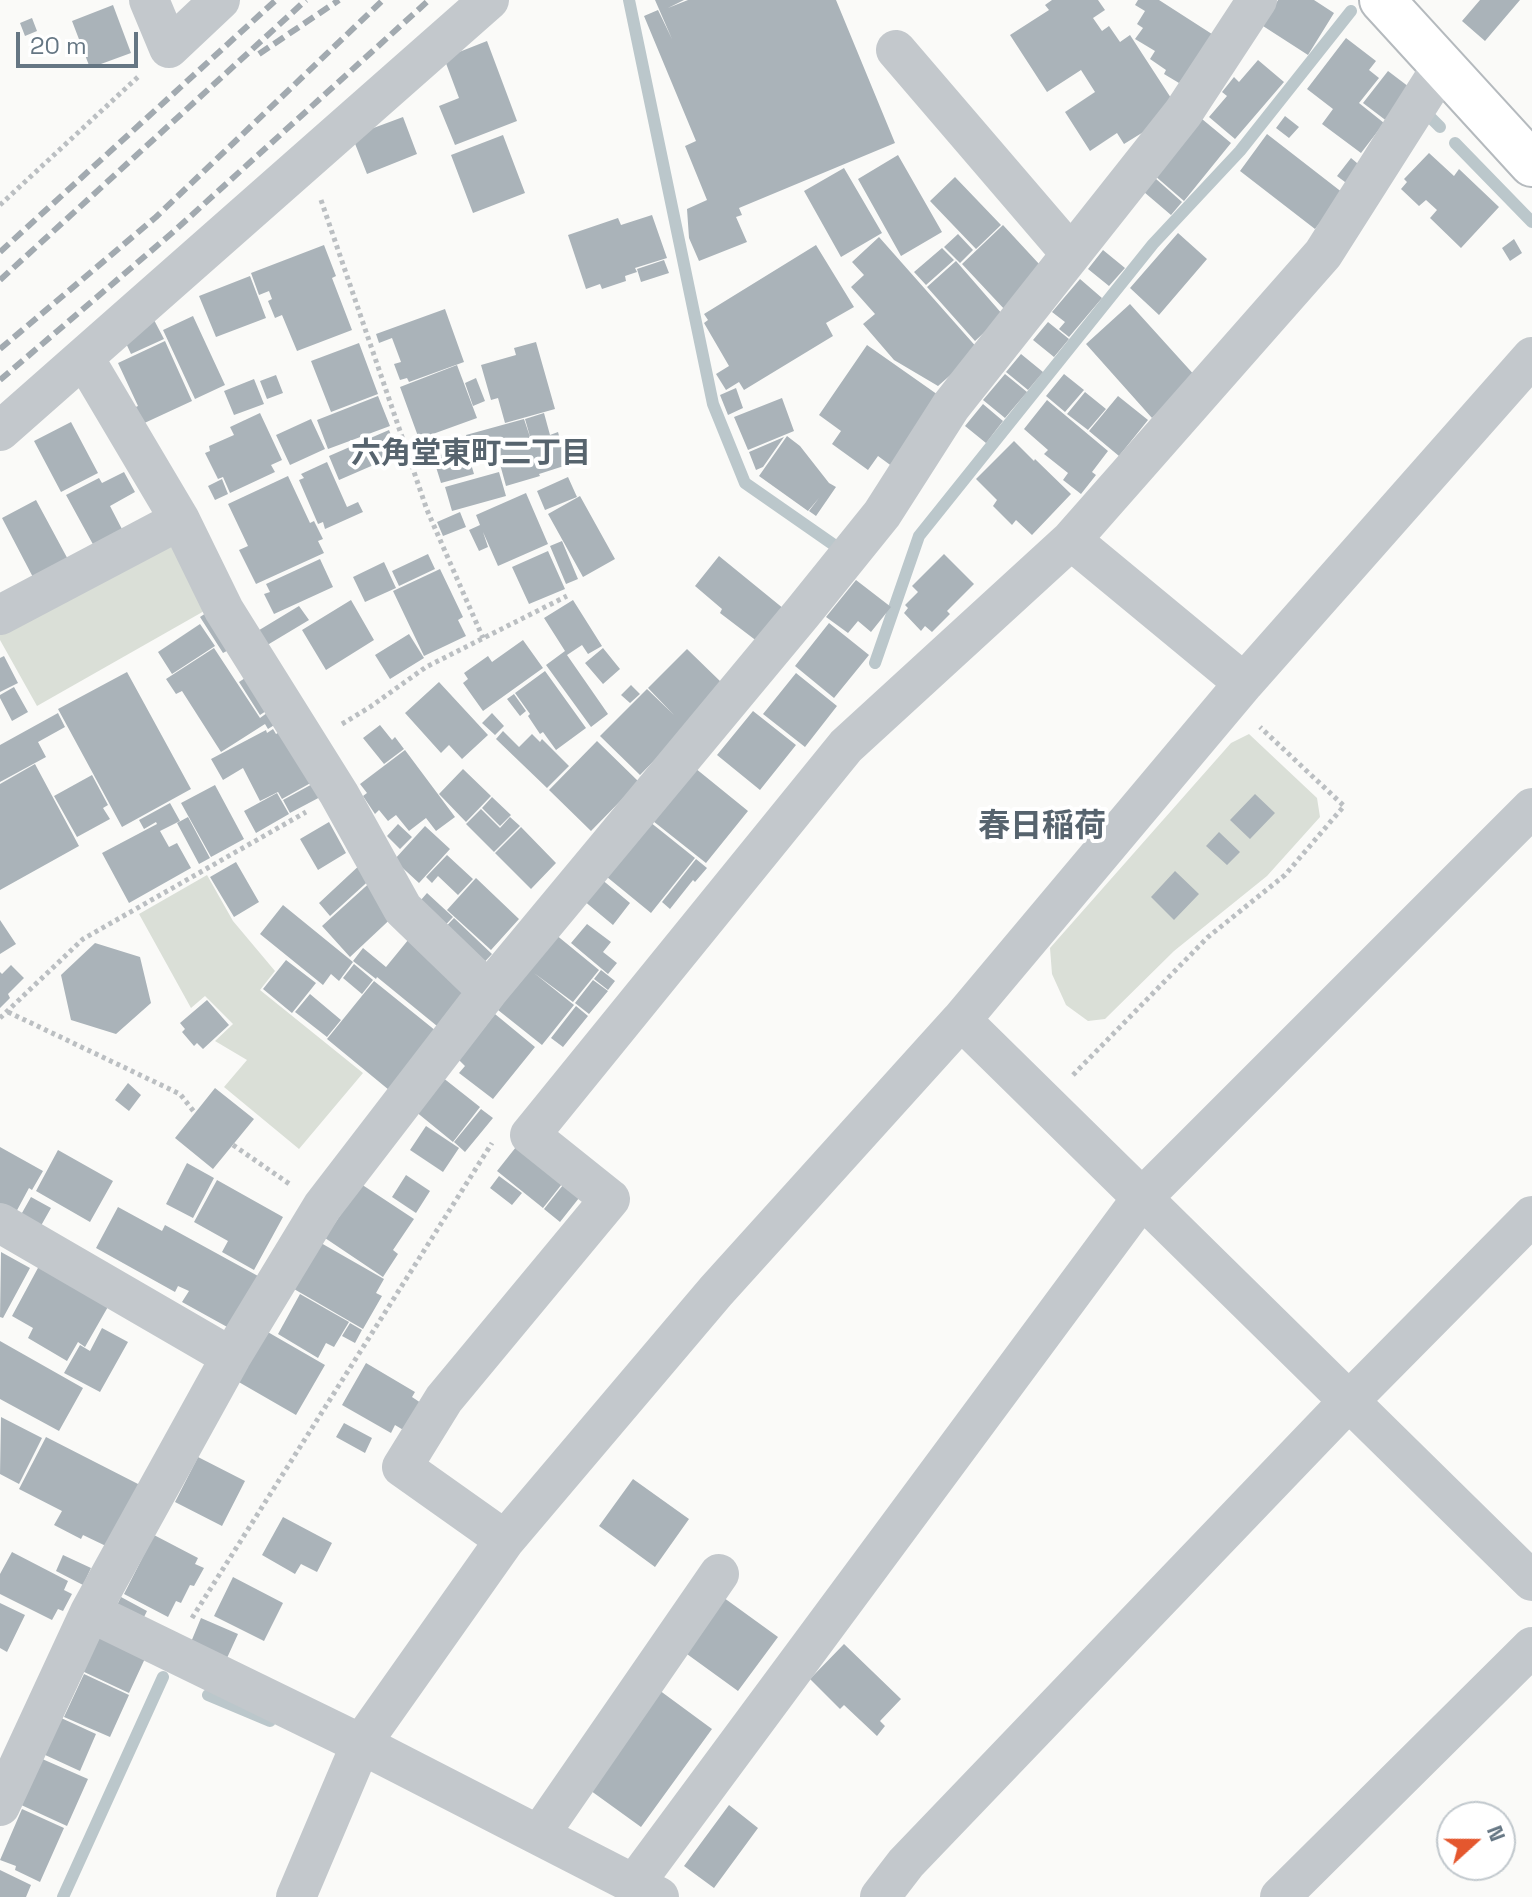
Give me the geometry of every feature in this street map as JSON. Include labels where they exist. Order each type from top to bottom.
[{"type":"main road","points":[[1382,0],[1532,164]]},
{"type":"street","points":[[149,0],[169,48],[220,0]]},
{"type":"street","points":[[0,431],[489,0]]},
{"type":"street","points":[[0,1806],[90,1612],[231,1357],[322,1207],[488,991],[882,514],[951,406],[1183,113],[1257,0]]},
{"type":"street","points":[[896,50],[1071,254]]},
{"type":"street","points":[[505,1540],[402,1467],[444,1399],[610,1199],[530,1135],[846,746],[1071,540],[1323,254],[1443,65]]},
{"type":"street","points":[[296,1897],[361,1744],[505,1540],[716,1291],[961,1020],[1237,691],[1532,357]]},
{"type":"street","points":[[84,358],[180,520],[224,610],[339,794],[403,909],[488,991]]},
{"type":"street","points":[[0,615],[180,520]]},
{"type":"street","points":[[1071,540],[1237,691]]},
{"type":"street","points":[[90,1612],[361,1744],[647,1890],[1142,1198],[1532,808]]},
{"type":"street","points":[[961,1020],[1532,1581]]},
{"type":"street","points":[[880,1897],[906,1863],[1349,1401],[1532,1216]]},
{"type":"street","points":[[0,1223],[231,1357]]},
{"type":"street","points":[[539,1835],[719,1574]]},
{"type":"street","points":[[1280,1897],[1532,1647]]},
{"type":"path","points":[[0,205],[169,48]]},
{"type":"path","points":[[307,161],[427,510],[483,638]]},
{"type":"path","points":[[308,744],[370,707],[426,667],[567,596]]},
{"type":"path","points":[[1045,1103],[1208,937],[1285,875],[1344,806],[1237,691]]},
{"type":"path","points":[[0,1018],[83,939],[339,794]]},
{"type":"path","points":[[8,1012],[180,1094],[195,1113]]},
{"type":"path","points":[[171,1652],[495,1137],[530,1135]]},
{"type":"path","points":[[233,1145],[322,1207]]},
{"type":"shaded area","points":[[165,538],[213,606],[37,706],[0,640],[0,626]]},
{"type":"shaded area","points":[[1249,734],[1317,798],[1320,817],[1267,876],[1174,951],[1105,1019],[1088,1021],[1066,1005],[1052,974],[1050,948],[1231,743]]},
{"type":"shaded area","points":[[207,875],[233,921],[275,971],[260,990],[363,1073],[299,1149],[224,1087],[247,1060],[215,1041],[233,1024],[205,996],[191,1008],[139,914]]},
{"type":"building","points":[[655,0],[684,0],[668,8],[688,0],[836,0],[895,143],[739,208],[742,215],[736,217],[747,242],[699,261],[689,238],[687,209],[707,200],[685,146],[696,141],[644,16],[658,10],[672,39]]},
{"type":"building","points":[[1052,0],[1098,0],[1105,10],[1093,18],[1102,31],[1109,26],[1120,42],[1130,35],[1171,98],[1145,131],[1124,144],[1117,133],[1090,151],[1065,112],[1095,92],[1081,70],[1047,92],[1010,35],[1049,10],[1045,5]]},
{"type":"building","points":[[1138,0],[1159,0],[1215,36],[1179,83],[1164,74],[1166,70],[1150,59],[1155,51],[1135,39],[1143,28],[1137,24],[1145,11],[1135,5]]},
{"type":"building","points":[[1278,0],[1314,0],[1334,13],[1308,55],[1263,26]]},
{"type":"building","points":[[1480,0],[1520,0],[1485,41],[1462,21]]},
{"type":"building","points":[[113,5],[131,53],[90,68],[72,21]]},
{"type":"building","points":[[32,18],[37,31],[25,36],[20,23]]},
{"type":"building","points":[[1346,38],[1376,61],[1369,70],[1379,78],[1359,103],[1384,123],[1361,153],[1322,124],[1333,109],[1307,89]]},
{"type":"building","points":[[487,41],[517,121],[455,145],[439,106],[459,98],[444,58]]},
{"type":"building","points":[[1258,60],[1284,82],[1235,139],[1209,117],[1227,96],[1222,92],[1234,77],[1239,82]]},
{"type":"building","points":[[1388,71],[1413,90],[1388,122],[1363,103]]},
{"type":"building","points":[[1285,116],[1299,127],[1289,138],[1276,128]]},
{"type":"building","points":[[403,117],[417,154],[367,174],[352,136]]},
{"type":"building","points":[[1202,119],[1231,143],[1184,201],[1154,175]]},
{"type":"building","points":[[1267,134],[1343,193],[1315,229],[1240,171]]},
{"type":"building","points":[[503,135],[525,193],[473,213],[451,155]]},
{"type":"building","points":[[1429,153],[1454,176],[1459,169],[1499,207],[1461,248],[1430,218],[1437,210],[1426,200],[1419,206],[1401,189],[1407,182],[1404,179]]},
{"type":"building","points":[[898,155],[942,232],[901,256],[858,179]]},
{"type":"building","points":[[1351,158],[1363,168],[1349,185],[1337,176]]},
{"type":"building","points":[[844,168],[882,233],[841,257],[804,191]]},
{"type":"building","points":[[955,177],[1001,225],[976,249],[930,201]]},
{"type":"building","points":[[1155,178],[1182,202],[1171,215],[1144,192]]},
{"type":"building","points":[[652,215],[667,258],[635,268],[637,272],[625,276],[626,281],[602,289],[600,284],[586,289],[568,235],[618,218],[621,225]]},
{"type":"building","points":[[1003,225],[1040,265],[1006,311],[962,264]]},
{"type":"building","points":[[1178,233],[1207,259],[1159,315],[1130,288]]},
{"type":"building","points":[[958,234],[973,250],[960,263],[944,247]]},
{"type":"building","points":[[879,237],[979,350],[938,386],[894,360],[863,324],[875,314],[851,287],[864,275],[852,262]]},
{"type":"building","points":[[1514,239],[1522,253],[1510,261],[1502,248]]},
{"type":"building","points":[[324,245],[336,276],[332,278],[352,330],[297,351],[282,315],[275,318],[268,301],[272,299],[269,291],[259,295],[251,273]]},
{"type":"building","points":[[816,245],[854,307],[826,323],[833,336],[744,390],[739,382],[726,390],[716,374],[729,366],[704,323],[708,320],[704,314]]},
{"type":"building","points":[[942,248],[954,260],[926,285],[914,272]]},
{"type":"building","points":[[1103,250],[1125,268],[1109,286],[1088,269]]},
{"type":"building","points":[[664,260],[669,273],[641,282],[637,269]]},
{"type":"building","points":[[956,261],[1003,315],[975,341],[927,287]]},
{"type":"building","points":[[250,276],[266,318],[216,337],[199,296]]},
{"type":"building","points":[[1080,279],[1102,298],[1069,337],[1059,329],[1065,322],[1052,312]]},
{"type":"building","points":[[1130,304],[1197,378],[1152,418],[1086,344]]},
{"type":"building","points":[[445,309],[464,362],[409,382],[407,378],[400,380],[394,364],[401,362],[392,338],[379,343],[376,334]]},
{"type":"building","points":[[193,316],[225,385],[195,399],[163,330]]},
{"type":"building","points":[[153,318],[164,339],[131,354],[124,339]]},
{"type":"building","points":[[1048,322],[1069,339],[1054,357],[1033,340]]},
{"type":"building","points":[[165,341],[192,401],[138,426],[131,409],[138,406],[118,363]]},
{"type":"building","points":[[536,342],[555,409],[505,423],[498,398],[491,400],[481,365],[516,355],[514,348]]},
{"type":"building","points":[[359,343],[378,394],[331,412],[311,361]]},
{"type":"building","points":[[867,345],[941,397],[893,467],[878,456],[868,470],[832,444],[841,431],[819,415]]},
{"type":"building","points":[[1021,354],[1043,372],[1028,390],[1006,372]]},
{"type":"building","points":[[457,365],[477,418],[419,439],[400,387]]},
{"type":"building","points":[[1005,374],[1027,392],[1005,418],[983,400]]},
{"type":"building","points":[[1064,374],[1084,390],[1065,412],[1046,396]]},
{"type":"building","points":[[276,375],[283,393],[267,399],[260,381]]},
{"type":"building","points":[[476,378],[485,401],[473,406],[465,383]]},
{"type":"building","points":[[254,379],[264,404],[234,415],[224,391]]},
{"type":"building","points":[[736,388],[743,408],[728,415],[720,395]]},
{"type":"building","points":[[1085,392],[1106,409],[1088,430],[1067,414]]},
{"type":"building","points":[[378,396],[390,426],[328,449],[317,420]]},
{"type":"building","points":[[1118,396],[1148,420],[1119,456],[1089,431]]},
{"type":"building","points":[[782,398],[794,431],[748,450],[734,417]]},
{"type":"building","points":[[1047,400],[1108,451],[1092,472],[1096,475],[1081,494],[1063,480],[1068,473],[1044,454],[1048,450],[1024,429]]},
{"type":"building","points":[[983,404],[1003,421],[986,443],[965,426]]},
{"type":"building","points":[[260,413],[282,460],[271,465],[275,472],[230,493],[223,477],[218,479],[205,453],[210,451],[209,446],[234,435],[230,427]]},
{"type":"building","points":[[544,413],[550,435],[558,432],[567,465],[506,486],[498,457],[474,464],[466,435],[524,419],[531,440],[525,419]]},
{"type":"building","points":[[311,419],[325,449],[290,465],[276,435]]},
{"type":"building","points":[[71,422],[98,473],[61,492],[34,441]]},
{"type":"building","points":[[389,430],[399,454],[339,480],[329,456]]},
{"type":"building","points":[[787,436],[800,446],[829,483],[836,487],[816,516],[809,511],[819,498],[808,511],[759,476]]},
{"type":"building","points":[[784,437],[763,467],[756,470],[749,452]]},
{"type":"building","points":[[1014,441],[1071,494],[1032,535],[1016,520],[1012,525],[993,506],[997,500],[976,479]]},
{"type":"building","points":[[466,447],[474,474],[441,483],[436,467],[443,465],[440,455]]},
{"type":"building","points":[[327,462],[347,507],[358,502],[363,512],[325,529],[323,522],[318,524],[299,480],[304,478],[301,474]]},
{"type":"building","points":[[124,472],[135,492],[110,506],[124,533],[95,548],[66,495],[99,478],[102,483]]},
{"type":"building","points":[[499,472],[506,496],[452,511],[445,487]]},
{"type":"building","points":[[288,476],[310,523],[314,521],[323,539],[318,541],[324,553],[256,584],[239,550],[248,546],[228,504]]},
{"type":"building","points":[[568,477],[577,497],[545,510],[537,491]]},
{"type":"building","points":[[222,479],[228,494],[215,500],[208,486]]},
{"type":"building","points":[[526,493],[548,544],[498,566],[483,532],[488,547],[479,551],[469,530],[480,525],[476,515]]},
{"type":"building","points":[[580,496],[615,559],[583,577],[548,514]]},
{"type":"building","points":[[36,500],[71,565],[36,583],[2,518]]},
{"type":"building","points":[[460,512],[466,527],[443,536],[437,522]]},
{"type":"building","points":[[562,541],[578,579],[566,584],[550,546]]},
{"type":"building","points":[[548,551],[565,589],[529,604],[512,567]]},
{"type":"building","points":[[428,554],[435,569],[399,586],[392,571]]},
{"type":"building","points":[[944,554],[974,584],[947,611],[950,614],[932,632],[925,626],[921,631],[904,613],[908,608],[905,605],[918,592],[912,586]]},
{"type":"building","points":[[719,556],[784,609],[758,642],[720,613],[722,609],[695,586]]},
{"type":"building","points":[[320,559],[333,587],[274,614],[264,594],[270,592],[266,584]]},
{"type":"building","points":[[384,562],[396,588],[365,602],[353,577]]},
{"type":"building","points":[[440,569],[463,617],[458,620],[466,636],[424,656],[393,591]]},
{"type":"building","points":[[856,580],[891,607],[871,632],[858,621],[848,633],[826,617]]},
{"type":"building","points":[[351,600],[374,640],[326,670],[302,630]]},
{"type":"building","points":[[573,600],[602,646],[588,654],[582,645],[567,655],[608,714],[591,727],[546,665],[565,651],[544,618]]},
{"type":"building","points":[[299,606],[309,620],[264,647],[256,632]]},
{"type":"building","points":[[212,609],[236,646],[223,653],[200,617]]},
{"type":"building","points":[[829,623],[869,655],[834,698],[795,666]]},
{"type":"building","points":[[200,624],[215,646],[172,674],[158,652]]},
{"type":"building","points":[[409,634],[424,658],[390,679],[375,655]]},
{"type":"building","points":[[523,640],[543,668],[483,711],[463,683],[468,679],[464,673],[488,656],[492,662]]},
{"type":"building","points":[[214,648],[260,718],[271,710],[279,722],[268,729],[265,724],[221,752],[182,691],[176,694],[166,679]]},
{"type":"building","points":[[603,648],[620,669],[603,684],[585,663]]},
{"type":"building","points":[[687,649],[722,683],[686,728],[640,775],[600,736],[647,689],[674,715],[648,688]]},
{"type":"building","points":[[4,656],[18,683],[0,692],[0,658]]},
{"type":"building","points":[[545,671],[586,728],[556,750],[543,732],[540,734],[515,693]]},
{"type":"building","points":[[127,672],[191,789],[122,827],[58,709]]},
{"type":"building","points":[[254,672],[275,705],[260,715],[239,682]]},
{"type":"building","points":[[796,673],[837,706],[805,747],[763,714]]},
{"type":"building","points":[[439,682],[488,735],[462,759],[449,745],[441,753],[405,713]]},
{"type":"building","points":[[631,685],[640,694],[630,703],[621,695]]},
{"type":"building","points":[[14,687],[28,712],[12,721],[0,695]]},
{"type":"building","points":[[514,694],[526,711],[520,716],[507,699]]},
{"type":"building","points":[[753,711],[796,745],[760,790],[717,755]]},
{"type":"building","points":[[58,713],[65,727],[38,742],[46,757],[0,782],[0,745]]},
{"type":"building","points":[[492,713],[504,726],[495,735],[482,723]]},
{"type":"building","points":[[380,725],[404,749],[384,764],[363,738]]},
{"type":"building","points":[[287,728],[316,780],[282,799],[278,792],[260,801],[243,768],[223,780],[211,759],[266,730],[267,733],[273,729],[276,734]]},
{"type":"building","points":[[503,731],[519,747],[532,734],[540,742],[542,739],[569,766],[547,788],[496,739]]},
{"type":"building","points":[[597,741],[639,782],[591,831],[549,790]]},
{"type":"building","points":[[405,750],[455,817],[436,831],[426,818],[409,831],[396,815],[388,821],[379,810],[375,814],[363,796],[367,793],[360,784]]},
{"type":"building","points":[[35,764],[79,846],[0,890],[0,784]]},
{"type":"building","points":[[695,768],[748,811],[706,863],[653,821]]},
{"type":"building","points":[[463,769],[491,796],[466,822],[439,794]]},
{"type":"building","points":[[92,775],[108,805],[103,808],[110,819],[77,837],[54,796]]},
{"type":"building","points":[[316,782],[324,795],[290,813],[283,800]]},
{"type":"building","points":[[215,785],[244,839],[211,857],[181,803]]},
{"type":"building","points":[[277,793],[289,814],[256,833],[244,811]]},
{"type":"building","points":[[1255,794],[1275,813],[1250,839],[1230,820]]},
{"type":"building","points":[[492,797],[511,815],[500,826],[482,808]]},
{"type":"building","points":[[170,803],[180,821],[160,831],[169,847],[177,843],[191,868],[129,903],[102,853],[157,824],[144,829],[139,820]]},
{"type":"building","points":[[481,809],[500,828],[510,817],[520,826],[494,852],[466,824]]},
{"type":"building","points":[[188,817],[210,858],[199,864],[177,823]]},
{"type":"building","points":[[329,822],[346,853],[318,870],[300,839]]},
{"type":"building","points":[[650,822],[695,858],[651,913],[607,877]]},
{"type":"building","points":[[398,824],[412,837],[400,849],[387,836]]},
{"type":"building","points":[[425,826],[450,849],[419,883],[394,860]]},
{"type":"building","points":[[521,827],[556,863],[531,889],[495,853]]},
{"type":"building","points":[[1219,832],[1240,852],[1227,865],[1206,846]]},
{"type":"building","points":[[447,855],[473,879],[458,895],[438,876],[432,883],[426,877]]},
{"type":"building","points":[[696,859],[707,868],[670,909],[662,902]]},
{"type":"building","points":[[236,862],[259,902],[234,917],[210,877]]},
{"type":"building","points":[[363,862],[375,875],[330,916],[319,903]]},
{"type":"building","points":[[1175,871],[1199,894],[1174,920],[1151,897]]},
{"type":"building","points":[[375,878],[399,911],[350,957],[322,926]]},
{"type":"building","points":[[476,878],[519,919],[491,950],[447,910]]},
{"type":"building","points":[[600,878],[630,903],[613,925],[583,900]]},
{"type":"building","points":[[427,893],[453,917],[439,932],[414,908]]},
{"type":"building","points":[[283,905],[353,962],[339,981],[331,974],[323,985],[260,934]]},
{"type":"building","points":[[454,918],[492,954],[476,971],[438,935]]},
{"type":"building","points":[[0,920],[16,944],[0,954]]},
{"type":"building","points":[[587,924],[611,942],[603,952],[617,963],[608,974],[571,943]]},
{"type":"building","points":[[413,934],[472,982],[437,1026],[353,961],[363,948],[386,967]]},
{"type":"building","points":[[555,934],[599,970],[573,1002],[534,973],[574,1005],[542,1045],[498,1010]]},
{"type":"building","points":[[95,943],[140,957],[151,1003],[116,1034],[71,1020],[61,975]]},
{"type":"building","points":[[286,960],[316,983],[292,1013],[263,989]]},
{"type":"building","points":[[354,964],[373,980],[362,994],[343,978]]},
{"type":"building","points":[[11,965],[24,978],[8,994],[10,998],[0,1008],[0,972],[2,974]]},
{"type":"building","points":[[601,970],[615,981],[608,990],[594,979]]},
{"type":"building","points":[[593,980],[608,991],[589,1014],[575,1003]]},
{"type":"building","points":[[374,981],[436,1031],[389,1090],[327,1039]]},
{"type":"building","points":[[310,994],[341,1020],[327,1037],[295,1012]]},
{"type":"building","points":[[207,1000],[229,1025],[203,1049],[197,1043],[194,1046],[182,1032],[185,1029],[180,1023]]},
{"type":"building","points":[[576,1006],[588,1016],[563,1047],[551,1038]]},
{"type":"building","points":[[495,1014],[535,1047],[493,1099],[459,1073],[465,1066],[459,1060]]},
{"type":"building","points":[[442,1077],[480,1107],[453,1142],[415,1111]]},
{"type":"building","points":[[128,1083],[141,1095],[129,1111],[115,1100]]},
{"type":"building","points":[[215,1088],[254,1119],[213,1169],[175,1138]]},
{"type":"building","points":[[481,1109],[493,1118],[465,1152],[454,1142]]},
{"type":"building","points":[[426,1126],[459,1148],[443,1172],[410,1150]]},
{"type":"building","points":[[0,1147],[43,1171],[32,1190],[29,1188],[15,1214],[0,1206]]},
{"type":"building","points":[[516,1147],[562,1184],[543,1208],[497,1171]]},
{"type":"building","points":[[58,1150],[113,1181],[90,1222],[36,1191]]},
{"type":"building","points":[[187,1163],[214,1178],[193,1218],[166,1204]]},
{"type":"building","points":[[406,1175],[430,1191],[416,1213],[392,1197]]},
{"type":"building","points":[[499,1176],[522,1193],[512,1205],[490,1188]]},
{"type":"building","points":[[217,1180],[283,1217],[254,1270],[222,1252],[228,1241],[194,1222]]},
{"type":"building","points":[[361,1184],[414,1219],[393,1250],[398,1254],[383,1277],[325,1238]]},
{"type":"building","points":[[563,1185],[579,1198],[560,1222],[544,1209]]},
{"type":"building","points":[[31,1197],[51,1208],[38,1231],[18,1220]]},
{"type":"building","points":[[118,1207],[162,1231],[165,1225],[258,1276],[229,1328],[182,1302],[189,1291],[178,1286],[175,1292],[96,1248]]},
{"type":"building","points":[[321,1243],[384,1279],[376,1293],[382,1296],[363,1329],[294,1289]]},
{"type":"building","points":[[1,1252],[30,1268],[3,1318],[0,1317]]},
{"type":"building","points":[[39,1266],[109,1305],[85,1347],[78,1342],[67,1361],[28,1338],[33,1328],[12,1316]]},
{"type":"building","points":[[300,1294],[349,1322],[334,1347],[326,1343],[318,1358],[278,1334]]},
{"type":"building","points":[[350,1323],[362,1330],[355,1343],[342,1336]]},
{"type":"building","points":[[102,1328],[128,1342],[100,1392],[64,1373],[80,1345],[90,1351]]},
{"type":"building","points":[[266,1331],[325,1365],[296,1415],[237,1381]]},
{"type":"building","points":[[0,1341],[83,1388],[59,1431],[0,1399]]},
{"type":"building","points":[[366,1363],[415,1392],[412,1397],[421,1403],[405,1431],[395,1425],[391,1433],[342,1405]]},
{"type":"building","points":[[1,1417],[42,1438],[19,1484],[0,1474]]},
{"type":"building","points":[[344,1423],[372,1438],[365,1453],[336,1437]]},
{"type":"building","points":[[46,1437],[140,1485],[108,1547],[83,1535],[81,1539],[54,1525],[62,1511],[19,1489]]},
{"type":"building","points":[[198,1457],[245,1481],[222,1526],[175,1502]]},
{"type":"building","points":[[633,1479],[689,1519],[655,1567],[599,1526]]},
{"type":"building","points":[[283,1517],[332,1543],[317,1572],[301,1564],[295,1574],[262,1555]]},
{"type":"building","points":[[154,1535],[198,1558],[195,1564],[204,1568],[181,1603],[176,1601],[168,1617],[124,1594]]},
{"type":"building","points":[[12,1552],[68,1581],[64,1590],[72,1594],[63,1611],[58,1609],[52,1620],[0,1594],[0,1574]]},
{"type":"building","points":[[63,1555],[91,1568],[83,1585],[56,1571]]},
{"type":"building","points":[[233,1577],[283,1603],[264,1641],[214,1616]]},
{"type":"building","points":[[720,1595],[778,1637],[738,1691],[680,1649]]},
{"type":"building","points":[[121,1597],[147,1611],[141,1623],[115,1609]]},
{"type":"building","points":[[0,1603],[25,1615],[7,1652],[0,1648]]},
{"type":"building","points":[[201,1618],[238,1634],[227,1658],[191,1642]]},
{"type":"building","points":[[100,1630],[148,1652],[129,1693],[82,1671]]},
{"type":"building","points":[[844,1644],[901,1699],[880,1721],[885,1726],[877,1736],[844,1705],[840,1709],[810,1679]]},
{"type":"building","points":[[84,1674],[129,1695],[110,1737],[64,1717]]},
{"type":"building","points":[[659,1690],[712,1729],[641,1827],[587,1788]]},
{"type":"building","points":[[59,1717],[96,1734],[80,1771],[43,1754]]},
{"type":"building","points":[[40,1758],[88,1779],[67,1826],[19,1804]]},
{"type":"building","points":[[729,1805],[758,1828],[714,1888],[684,1866]]},
{"type":"building","points":[[22,1809],[64,1828],[40,1882],[15,1870],[16,1866],[0,1860]]},
{"type":"building","points":[[0,1870],[31,1885],[26,1897],[0,1897]]},
{"type":"waterway","points":[[629,0],[713,404],[745,483],[834,545]]},
{"type":"waterway","points":[[875,663],[919,536],[1153,244],[1240,151],[1351,11]]},
{"type":"waterway","points":[[1431,118],[1440,127]]},
{"type":"waterway","points":[[1455,143],[1532,222]]},
{"type":"waterway","points":[[63,1897],[163,1677]]},
{"type":"waterway","points":[[208,1695],[270,1721]]},
{"type":"railway","points":[[0,252],[276,0]]},
{"type":"railway","points":[[0,280],[306,0]]},
{"type":"railway","points":[[259,54],[339,0]]},
{"type":"railway","points":[[0,349],[156,217],[383,0]]},
{"type":"railway","points":[[0,380],[172,233],[429,0]]},
{"type":"district","name":"六角堂東町二丁目","points":[[471,455]]},
{"type":"district","name":"春日稲荷","points":[[1042,827]]}]
